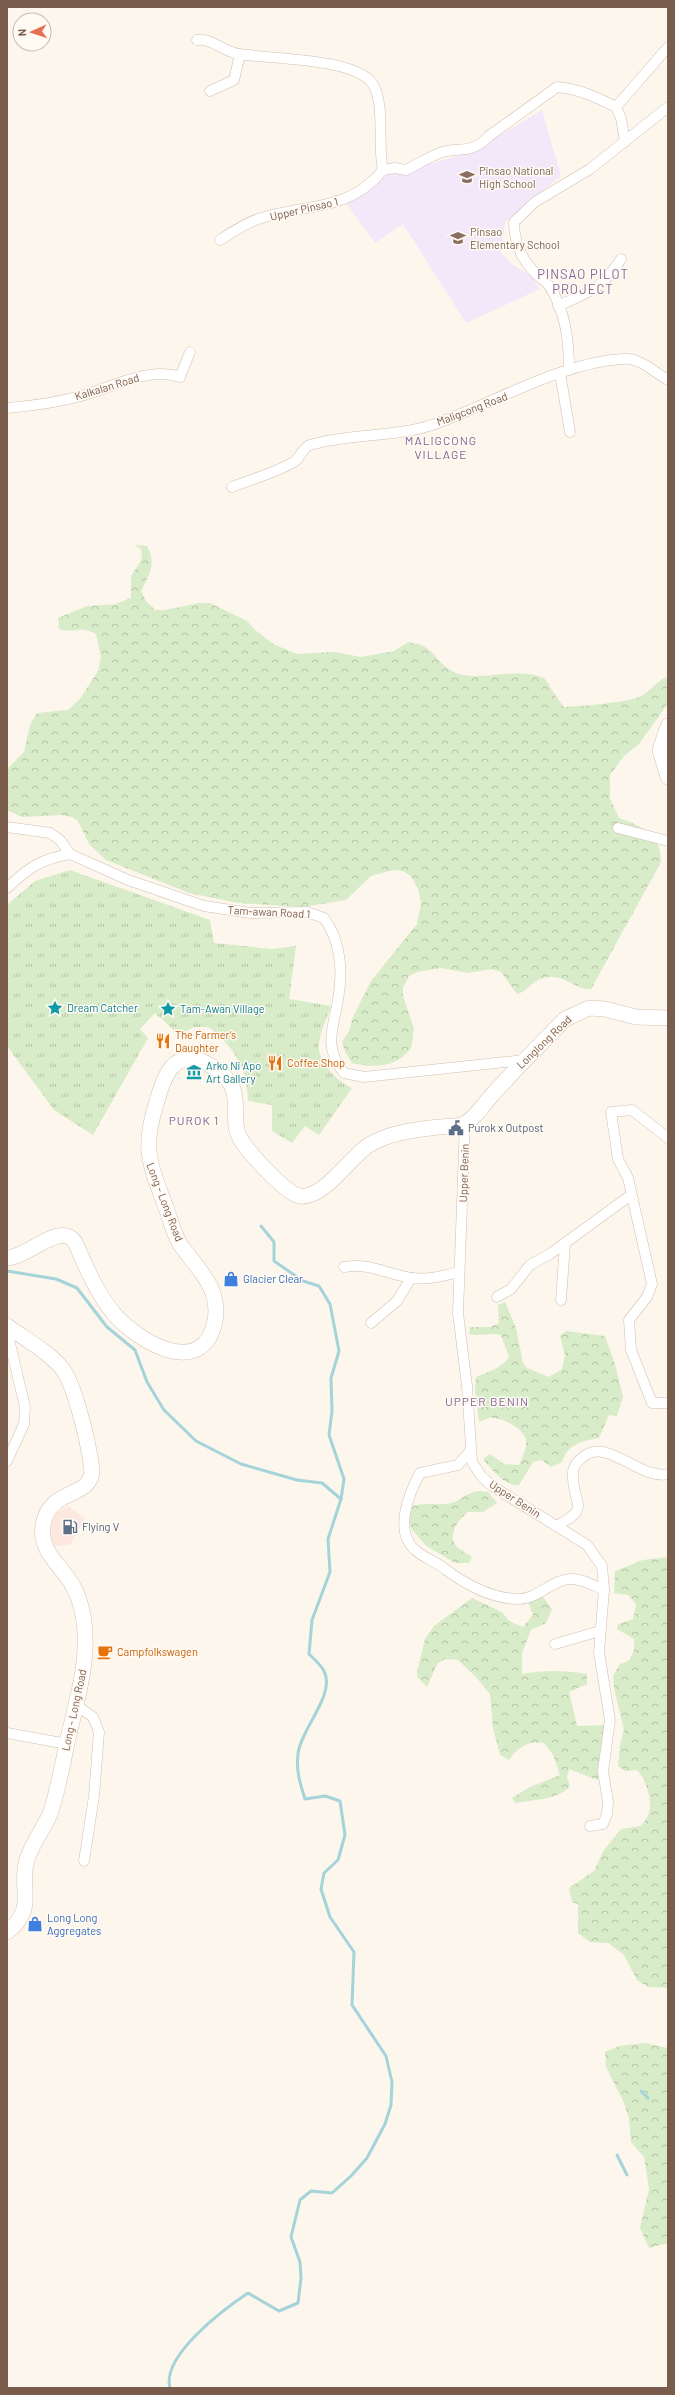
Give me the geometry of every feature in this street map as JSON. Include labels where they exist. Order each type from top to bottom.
[{"type":"main road","points":[[668,726],[660,750],[668,777]]},
{"type":"main road","name":"Longlong Road","points":[[465,1124],[565,1020],[589,1008],[605,1009],[636,1017],[668,1018]]},
{"type":"main road","name":"Long - Long Road","points":[[7,1258],[27,1253],[50,1238],[62,1235],[70,1236],[75,1242],[103,1298],[122,1322],[169,1351],[190,1352],[199,1348],[209,1337],[214,1323],[215,1298],[207,1279],[176,1235],[151,1166],[148,1152],[152,1117],[166,1076],[176,1062],[186,1058],[212,1066],[225,1078],[234,1092],[236,1123],[242,1142],[281,1186],[302,1196],[313,1194],[322,1188],[364,1149],[382,1138],[423,1129],[465,1124]]},
{"type":"main road","name":"Long - Long Road","points":[[7,1326],[44,1352],[67,1375],[73,1391],[91,1466],[91,1478],[86,1486],[62,1497],[48,1510],[42,1531],[47,1552],[73,1585],[83,1616],[84,1666],[53,1805],[26,1860],[26,1902],[19,1920],[7,1932]]},
{"type":"street","points":[[197,40],[204,39],[219,48],[240,54],[292,59],[339,66],[358,72],[371,83],[378,104],[380,157],[384,170],[395,168],[406,170],[438,153],[471,149],[480,145],[488,136],[557,87],[572,89],[595,96],[616,107],[621,118],[625,142]]},
{"type":"street","points":[[616,107],[668,47]]},
{"type":"street","points":[[210,91],[234,80],[240,54]]},
{"type":"street","points":[[570,432],[564,372],[568,336],[558,306],[549,286],[534,273],[520,254],[514,236],[514,222],[522,212],[549,192],[590,169],[668,106]]},
{"type":"street","name":"Upper Pinsao 1","points":[[220,240],[258,219],[339,202],[371,186],[384,170]]},
{"type":"street","points":[[558,306],[595,290],[609,277],[621,259]]},
{"type":"street","name":"Kalkalan Road","points":[[7,408],[39,405],[78,397],[150,374],[170,373],[180,377],[190,352]]},
{"type":"street","name":"Maligcong Road","points":[[232,487],[295,462],[308,446],[336,439],[412,430],[434,424],[564,372],[607,361],[635,360],[668,380]]},
{"type":"street","name":"Tam-awan Road 1","points":[[7,827],[50,832],[60,840],[70,854],[128,880],[204,906],[251,913],[307,912],[324,918],[335,937],[339,955],[341,983],[331,1031],[331,1044],[337,1064],[344,1073],[364,1077],[526,1060]]},
{"type":"street","points":[[618,828],[668,841]]},
{"type":"street","points":[[7,888],[35,864],[49,858],[70,854]]},
{"type":"street","points":[[668,1138],[632,1110],[611,1112],[618,1159],[628,1178],[652,1284],[647,1297],[629,1320],[631,1350],[652,1403],[668,1403]]},
{"type":"street","name":"Upper Benin","points":[[465,1124],[458,1272],[458,1313],[467,1386],[470,1451],[475,1469],[492,1486],[588,1545],[596,1554],[602,1566],[604,1590],[599,1652],[610,1730],[603,1771],[608,1802],[607,1814],[603,1824],[590,1826]]},
{"type":"street","points":[[497,1297],[511,1289],[530,1265],[550,1254],[631,1195]]},
{"type":"street","points":[[561,1300],[565,1243]]},
{"type":"street","points":[[344,1267],[368,1266],[411,1278],[427,1279],[458,1272]]},
{"type":"street","points":[[371,1323],[397,1301],[411,1278]]},
{"type":"street","points":[[7,1331],[25,1407],[24,1424],[7,1461]]},
{"type":"street","points":[[470,1451],[458,1465],[420,1473],[410,1493],[404,1515],[407,1538],[413,1549],[473,1586],[509,1599],[527,1598],[560,1581],[570,1579],[579,1580],[604,1590]]},
{"type":"street","points":[[556,1526],[574,1516],[578,1509],[579,1502],[572,1475],[576,1463],[586,1454],[598,1451],[648,1472],[662,1475],[668,1474]]},
{"type":"street","points":[[555,1644],[600,1631]]},
{"type":"street","points":[[76,1705],[93,1717],[99,1732],[94,1796],[84,1861]]},
{"type":"street","points":[[7,1733],[67,1744]]},
{"type":"shaded area","points":[[542,110],[561,176],[505,222],[501,253],[512,264],[531,276],[540,289],[466,323],[403,224],[375,243],[344,200],[384,172],[397,173],[472,152]]},
{"type":"shaded area","points":[[68,1506],[85,1518],[70,1545],[53,1546],[49,1526],[58,1512]]},
{"type":"green space","points":[[134,545],[147,546],[150,552],[152,564],[151,569],[141,591],[146,601],[155,610],[165,610],[199,603],[210,603],[247,621],[254,629],[273,644],[297,654],[334,652],[361,657],[394,651],[408,642],[421,645],[428,649],[447,668],[459,674],[480,676],[523,674],[544,678],[564,707],[626,701],[645,694],[661,680],[668,677],[668,703],[639,744],[624,756],[610,775],[610,799],[619,818],[643,828],[654,838],[658,845],[661,862],[591,989],[585,989],[564,980],[551,977],[539,979],[524,991],[517,994],[501,972],[492,969],[468,973],[441,968],[417,972],[409,976],[403,988],[403,996],[414,1029],[411,1048],[405,1055],[392,1063],[368,1066],[352,1063],[345,1052],[342,1042],[349,1031],[353,1017],[371,981],[417,924],[421,903],[418,889],[411,876],[403,871],[393,870],[371,876],[346,900],[303,907],[238,903],[189,893],[106,860],[89,844],[78,821],[72,817],[61,815],[22,817],[7,810],[7,769],[24,752],[30,725],[37,713],[68,710],[80,699],[98,671],[101,657],[96,634],[86,630],[69,631],[59,629],[58,618],[87,606],[116,604],[131,598],[131,576],[142,559],[141,549]]},
{"type":"green space","name":"Tam-Awan Village","points":[[70,870],[210,920],[214,943],[272,949],[296,946],[289,999],[331,1006],[321,1033],[319,1049],[324,1063],[329,1070],[340,1081],[352,1088],[319,1135],[305,1126],[292,1143],[272,1131],[272,1105],[248,1101],[242,1068],[225,1041],[208,1027],[194,1027],[179,1035],[155,1013],[140,1029],[148,1038],[93,1135],[54,1110],[7,1046],[7,905],[35,881]]},
{"type":"green space","points":[[505,1302],[516,1328],[523,1363],[527,1368],[549,1377],[562,1369],[565,1355],[560,1336],[566,1331],[605,1336],[615,1364],[623,1397],[617,1416],[609,1415],[599,1438],[586,1440],[576,1444],[568,1451],[562,1462],[551,1467],[542,1460],[533,1462],[519,1485],[513,1485],[503,1480],[483,1459],[490,1454],[504,1464],[519,1465],[526,1448],[525,1436],[517,1427],[499,1419],[488,1418],[479,1422],[475,1391],[476,1377],[498,1367],[509,1357],[501,1335],[469,1334],[470,1327],[490,1327],[499,1323],[498,1305]]},
{"type":"green space","points":[[479,1491],[488,1492],[497,1503],[483,1512],[468,1512],[455,1527],[453,1532],[456,1546],[472,1557],[469,1563],[455,1563],[425,1545],[410,1527],[409,1517],[413,1506],[423,1504],[451,1503],[470,1493]]},
{"type":"green space","points":[[668,1557],[667,1988],[648,1987],[637,1980],[624,1955],[608,1943],[590,1942],[578,1933],[578,1904],[572,1902],[569,1888],[594,1871],[604,1850],[621,1829],[641,1826],[647,1818],[650,1810],[650,1798],[646,1785],[640,1774],[637,1770],[625,1771],[618,1766],[620,1744],[624,1730],[614,1688],[613,1676],[620,1664],[629,1661],[634,1650],[634,1639],[617,1629],[618,1624],[633,1619],[636,1604],[628,1595],[614,1593],[615,1571],[643,1560]]},
{"type":"green space","points":[[534,1596],[543,1597],[552,1609],[546,1623],[531,1630],[522,1653],[522,1674],[554,1671],[587,1674],[587,1684],[569,1692],[577,1726],[606,1725],[601,1775],[597,1780],[569,1769],[567,1777],[570,1786],[565,1791],[544,1799],[515,1803],[512,1798],[530,1787],[560,1775],[553,1755],[544,1743],[533,1743],[520,1748],[509,1760],[500,1755],[493,1728],[490,1694],[476,1677],[458,1660],[445,1659],[437,1664],[427,1687],[417,1677],[417,1672],[425,1639],[434,1626],[472,1598],[502,1612],[509,1621],[523,1627],[533,1615],[528,1602]]},
{"type":"green space","points":[[644,2043],[668,2048],[668,2243],[649,2248],[640,2228],[649,2189],[644,2157],[631,2142],[629,2118],[623,2101],[606,2067],[605,2052],[619,2046]]},
{"type":"waterway","points":[[170,2388],[170,2375],[175,2362],[184,2348],[210,2322],[248,2293],[279,2311],[298,2303],[301,2278],[300,2262],[291,2237],[300,2200],[311,2191],[332,2193],[351,2176],[367,2158],[385,2124],[391,2105],[392,2082],[386,2056],[352,2005],[354,1952],[330,1917],[321,1889],[324,1873],[338,1860],[345,1835],[340,1801],[325,1796],[305,1799],[298,1771],[298,1754],[300,1744],[322,1701],[326,1680],[323,1669],[309,1654],[312,1620],[330,1572],[328,1539],[341,1499],[344,1479],[329,1435],[332,1411],[331,1378],[339,1351],[330,1304],[319,1286],[303,1281],[274,1261],[274,1242],[261,1226]]},
{"type":"waterway","points":[[7,1271],[56,1279],[77,1288],[107,1327],[135,1350],[147,1382],[164,1410],[196,1441],[241,1464],[297,1480],[322,1483],[341,1499]]},
{"type":"waterway","points":[[641,2091],[648,2098]]},
{"type":"waterway","points":[[617,2155],[627,2175]]},
{"type":"place","name":"Pinsao National High School","points":[[467,177]]},
{"type":"place","name":"Pinsao Elementary School","points":[[458,238]]},
{"type":"place","name":"Dream Catcher","points":[[55,1008]]},
{"type":"place","name":"Tam-Awan Village","points":[[168,1009]]},
{"type":"place","name":"The Farmer's Daughter","points":[[163,1041]]},
{"type":"place","name":"Coffee Shop","points":[[275,1063]]},
{"type":"place","name":"Arko Ni Apo Art Gallery","points":[[194,1072]]},
{"type":"place","name":"Purok x Outpost","points":[[456,1128]]},
{"type":"place","name":"Glacier Clear","points":[[231,1279]]},
{"type":"place","name":"Flying V","points":[[70,1527]]},
{"type":"place","name":"Campfolkswagen","points":[[105,1652]]},
{"type":"place","name":"Long Long Aggregates","points":[[35,1924]]},
{"type":"district","name":"PINSAO PILOT PROJECT","points":[[583,282]]},
{"type":"district","name":"MALIGCONG VILLAGE","points":[[441,448]]},
{"type":"district","name":"PUROK 1","points":[[194,1121]]},
{"type":"district","name":"UPPER BENIN","points":[[487,1402]]}]
